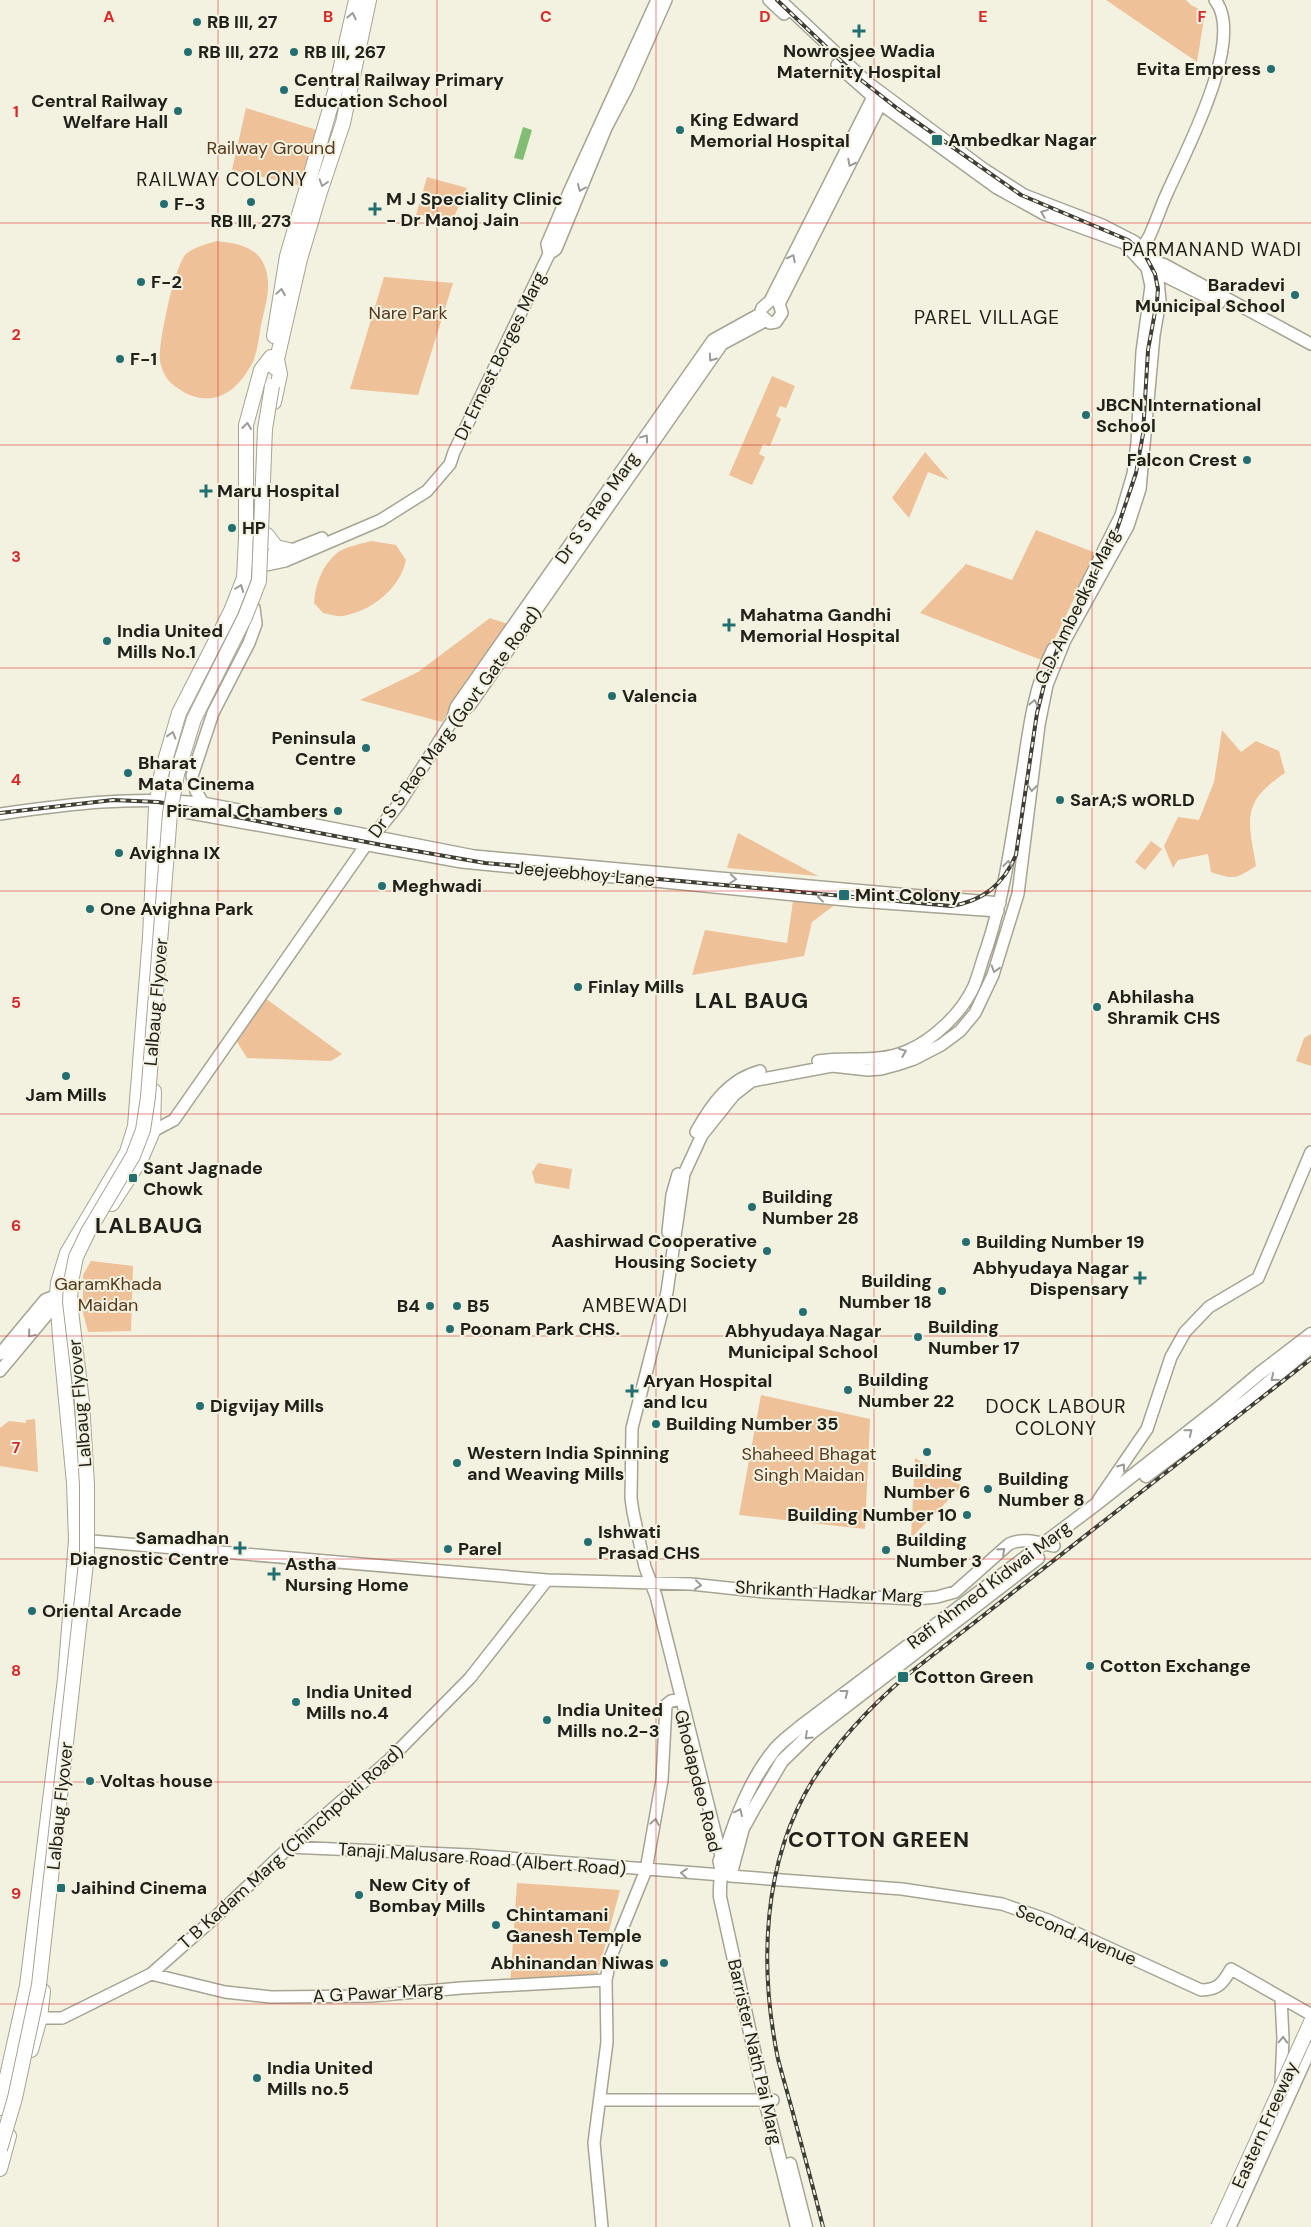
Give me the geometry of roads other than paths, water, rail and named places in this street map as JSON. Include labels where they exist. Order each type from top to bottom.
[{"type":"highway","points":[[0,2169],[40,2018],[87,1617],[93,1540],[92,1485],[88,1402],[76,1301],[76,1283],[85,1250],[140,1159],[153,1131],[153,1097],[176,805],[198,721],[254,608],[264,582],[269,428],[280,374],[274,358],[287,256],[336,88],[356,0]]},
{"type":"highway","points":[[0,2108],[27,1986],[65,1679],[76,1540],[74,1483],[57,1294],[67,1253],[127,1152],[136,1126],[150,937],[157,803],[162,771],[179,713],[231,611],[244,578],[246,425],[261,370],[274,358],[303,250],[343,123],[370,0]]},
{"type":"highway","name":"Lalbaug Flyover","points":[[0,2149],[17,2089],[39,1985],[87,1554],[85,1448],[82,1402],[70,1302],[71,1282],[76,1257],[133,1156],[143,1130],[148,1096],[170,813],[177,774],[194,719],[245,617],[259,582],[264,429],[274,358]]},
{"type":"highway","name":"Lalbaug Flyover","points":[[0,2137],[22,2054],[35,1986],[83,1556],[81,1451],[78,1405],[66,1305],[67,1284],[73,1256],[130,1155],[140,1131],[166,814],[173,775],[190,718],[242,616],[255,582],[258,428],[269,386]]},
{"type":"highway","points":[[267,535],[276,547],[286,555]]},
{"type":"highway","name":"Eastern Freeway","points":[[1218,2227],[1311,2016]]},
{"type":"highway","name":"Eastern Freeway","points":[[1226,2227],[1311,2041]]},
{"type":"main road","name":"Rafi Ahmed Kidwai Marg","points":[[1049,1545],[1095,1505],[1311,1334]]},
{"type":"main road","name":"Rafi Ahmed Kidwai Marg","points":[[726,1876],[736,1818],[751,1786],[772,1752],[800,1727],[1228,1415],[1311,1347]]},
{"type":"main road","name":"Barrister Nath Pai Marg","points":[[726,1876],[720,1890],[721,1904],[769,2100],[797,2227]]},
{"type":"main road","name":"Barrister Nath Pai Marg","points":[[769,2100],[806,2227]]},
{"type":"street","name":"Dr Ernest Borges Marg","points":[[549,254],[547,244],[657,0]]},
{"type":"street","name":"Dr Ernest Borges Marg","points":[[245,560],[266,560],[286,555],[400,506],[425,486],[445,459],[451,458],[549,254],[556,249],[606,128],[627,88],[666,0]]},
{"type":"street","points":[[769,0],[792,16],[879,97],[968,162],[1024,195],[1124,244],[1138,253],[1151,266],[1311,351]]},
{"type":"street","points":[[780,0],[792,16]]},
{"type":"street","points":[[1138,253],[1156,223],[1164,199],[1209,102],[1224,32],[1222,11],[1215,0]]},
{"type":"street","name":"Dr S S Rao Marg (Govt Gate Road)","points":[[153,1131],[174,1120],[369,841],[399,804],[452,721],[470,705],[722,344],[763,317],[770,323],[775,322],[781,317],[782,313],[775,302],[879,97]]},
{"type":"street","points":[[1151,266],[1311,344]]},
{"type":"street","points":[[832,1062],[868,1070],[881,1069],[914,1059],[941,1045],[960,1031],[976,1013],[986,994],[1011,923],[1018,894],[1037,747],[1047,684],[1056,651],[1130,518],[1143,473],[1144,391],[1160,301],[1151,266]]},
{"type":"street","points":[[763,317],[762,308],[775,302]]},
{"type":"street","points":[[203,803],[196,790],[192,776],[214,713],[249,643],[256,624],[254,608]]},
{"type":"street","name":"G.D. Ambedkar Marg","points":[[832,1062],[842,1057],[869,1060],[888,1058],[908,1050],[930,1038],[949,1023],[973,988],[1006,880],[1034,698],[1056,651]]},
{"type":"street","points":[[0,814],[96,801],[176,805]]},
{"type":"street","points":[[0,820],[102,806],[157,803]]},
{"type":"street","name":"Jeejeebhoy Lane","points":[[176,805],[203,803],[369,841]]},
{"type":"street","name":"Jeejeebhoy Lane","points":[[176,805],[440,854],[462,862],[611,872],[999,907]]},
{"type":"street","name":"Ghodapdeo Road","points":[[726,1876],[719,1861],[715,1858],[680,1700],[647,1583],[631,1498],[632,1428],[667,1292],[684,1174],[702,1135],[734,1095],[752,1081],[832,1062]]},
{"type":"street","points":[[1095,1505],[1147,1429],[1171,1357],[1185,1332],[1209,1306],[1258,1278],[1311,1152]]},
{"type":"street","points":[[0,1354],[46,1300],[57,1294],[76,1289]]},
{"type":"street","points":[[0,1371],[50,1311],[57,1294]]},
{"type":"street","name":"Shrikanth Hadkar Marg","points":[[76,1540],[547,1580],[691,1584],[765,1592],[907,1598],[930,1598],[945,1595],[960,1588],[1009,1544],[1024,1540],[1049,1545]]},
{"type":"street","name":"T B Kadam Marg (Chinchpokli Road)","points":[[20,2018],[62,2018],[151,1974],[212,1921],[288,1847],[389,1760],[470,1678],[547,1580]]},
{"type":"street","name":"Ghodapdeo Road","points":[[602,2227],[594,2143],[607,2042],[606,1980],[611,1956],[646,1870],[662,1780],[666,1705],[671,1701],[680,1700]]},
{"type":"street","name":"Tanaji Malusare Road (Albert Road)","points":[[288,1847],[471,1855],[726,1876]]},
{"type":"street","name":"Second Avenue","points":[[726,1876],[902,1889],[1002,1904],[1048,1920],[1201,1990],[1212,1990],[1222,1984],[1232,1969],[1311,2016]]},
{"type":"street","name":"A G Pawar Marg","points":[[151,1974],[225,1992],[271,1997],[371,1996],[461,1988],[606,1980]]},
{"type":"street","points":[[1280,2082],[1283,2038],[1281,1998]]},
{"type":"street","points":[[1214,2227],[1311,2016]]},
{"type":"street","points":[[1230,2227],[1311,2048]]},
{"type":"street","points":[[1280,2082],[1293,2089]]},
{"type":"street","points":[[601,2100],[769,2100]]},
{"type":"railway","points":[[0,813],[113,800],[158,802],[485,863],[951,906],[982,896],[998,883],[1011,866],[1016,855],[1037,713],[1044,685],[1058,648],[1115,535],[1136,473],[1143,434],[1148,350],[1157,301],[1158,289],[1155,274],[1144,253],[1128,240],[1021,195],[898,109],[861,80],[777,0]]},
{"type":"railway","points":[[823,2227],[778,2059],[768,1988],[767,1951],[769,1915],[783,1845],[796,1812],[813,1780],[856,1725],[880,1699],[906,1676],[1311,1359]]},
{"type":"place","name":"RB III, 27","points":[[197,22]]},
{"type":"place","name":"Nowrosjee Wadia Maternity Hospital","points":[[859,31]]},
{"type":"place","name":"RB III, 272","points":[[188,52]]},
{"type":"place","name":"RB III, 267","points":[[294,52]]},
{"type":"place","name":"Evita Empress","points":[[1271,69]]},
{"type":"place","name":"Central Railway Primary Education School","points":[[284,90]]},
{"type":"place","name":"Central Railway Welfare Hall","points":[[178,111]]},
{"type":"place","name":"King Edward Memorial Hospital","points":[[680,130]]},
{"type":"place","name":"Ambedkar Nagar","points":[[937,140]]},
{"type":"place","name":"RB III, 273","points":[[251,202]]},
{"type":"place","name":"F-3","points":[[164,204]]},
{"type":"place","name":"M J Speciality Clinic - Dr Manoj Jain","points":[[375,209]]},
{"type":"place","name":"F-2","points":[[141,282]]},
{"type":"place","name":"Baradevi Municipal School","points":[[1295,295]]},
{"type":"place","name":"F-1","points":[[120,359]]},
{"type":"place","name":"JBCN International School","points":[[1086,415]]},
{"type":"place","name":"Falcon Crest","points":[[1247,460]]},
{"type":"place","name":"Maru Hospital","points":[[206,491]]},
{"type":"place","name":"HP","points":[[232,528]]},
{"type":"place","name":"Mahatma Gandhi Memorial Hospital","points":[[729,625]]},
{"type":"place","name":"India United Mills No.1","points":[[107,641]]},
{"type":"place","name":"Valencia","points":[[612,696]]},
{"type":"place","name":"Peninsula Centre","points":[[366,748]]},
{"type":"place","name":"Bharat Mata Cinema","points":[[128,773]]},
{"type":"place","name":"SarA;S wORLD","points":[[1060,800]]},
{"type":"place","name":"Piramal Chambers","points":[[338,811]]},
{"type":"place","name":"Avighna IX","points":[[119,853]]},
{"type":"place","name":"Meghwadi","points":[[382,886]]},
{"type":"place","name":"Mint Colony","points":[[844,895]]},
{"type":"place","name":"One Avighna Park","points":[[90,909]]},
{"type":"place","name":"Finlay Mills","points":[[578,987]]},
{"type":"place","name":"Abhilasha Shramik CHS","points":[[1097,1007]]},
{"type":"place","name":"Jam Mills","points":[[66,1076]]},
{"type":"place","name":"Sant Jagnade Chowk","points":[[133,1178]]},
{"type":"place","name":"Building Number 28","points":[[752,1207]]},
{"type":"place","name":"Building Number 19","points":[[966,1242]]},
{"type":"place","name":"Aashirwad Cooperative Housing Society","points":[[767,1251]]},
{"type":"place","name":"Abhyudaya Nagar Dispensary","points":[[1140,1278]]},
{"type":"place","name":"Building Number 18","points":[[942,1291]]},
{"type":"place","name":"B4","points":[[430,1306]]},
{"type":"place","name":"B5","points":[[457,1306]]},
{"type":"place","name":"Abhyudaya Nagar Municipal School","points":[[803,1312]]},
{"type":"place","name":"Poonam Park CHS.","points":[[450,1329]]},
{"type":"place","name":"Building Number 17","points":[[918,1337]]},
{"type":"place","name":"Building Number 22","points":[[848,1390]]},
{"type":"place","name":"Aryan Hospital and Icu","points":[[632,1391]]},
{"type":"place","name":"Digvijay Mills","points":[[200,1406]]},
{"type":"place","name":"Building Number 35","points":[[656,1424]]},
{"type":"place","name":"Building Number 6","points":[[927,1452]]},
{"type":"place","name":"Western India Spinning and Weaving Mills","points":[[457,1463]]},
{"type":"place","name":"Building Number 8","points":[[988,1489]]},
{"type":"place","name":"Building Number 10","points":[[967,1515]]},
{"type":"place","name":"Ishwati Prasad CHS","points":[[588,1542]]},
{"type":"place","name":"Samadhan Diagnostic Centre","points":[[240,1548]]},
{"type":"place","name":"Parel","points":[[448,1549]]},
{"type":"place","name":"Building Number 3","points":[[886,1550]]},
{"type":"place","name":"Astha Nursing Home","points":[[274,1574]]},
{"type":"place","name":"Oriental Arcade","points":[[32,1611]]},
{"type":"place","name":"Cotton Exchange","points":[[1090,1666]]},
{"type":"place","name":"Cotton Green","points":[[903,1677]]},
{"type":"place","name":"India United Mills no.4","points":[[296,1702]]},
{"type":"place","name":"India United Mills no.2-3","points":[[547,1720]]},
{"type":"place","name":"Voltas house","points":[[90,1781]]},
{"type":"place","name":"Jaihind Cinema","points":[[61,1888]]},
{"type":"place","name":"New City of Bombay Mills","points":[[359,1895]]},
{"type":"place","name":"Chintamani Ganesh Temple","points":[[496,1925]]},
{"type":"place","name":"Abhinandan Niwas","points":[[664,1963]]},
{"type":"place","name":"India United Mills no.5","points":[[257,2078]]},
{"type":"district","name":"RAILWAY COLONY","points":[[222,179]]},
{"type":"district","name":"PARMANAND WADI","points":[[1212,249]]},
{"type":"district","name":"PAREL VILLAGE","points":[[987,317]]},
{"type":"district","name":"LAL BAUG","points":[[752,1000]]},
{"type":"district","name":"LALBAUG","points":[[149,1225]]},
{"type":"district","name":"AMBEWADI","points":[[635,1305]]},
{"type":"district","name":"DOCK LABOUR COLONY","points":[[1056,1417]]},
{"type":"district","name":"COTTON GREEN","points":[[879,1839]]},
{"type":"park label","name":"Railway Ground","points":[[271,148]]},
{"type":"park label","name":"Nare Park","points":[[408,313]]},
{"type":"park label","name":"GaramKhada Maidan","points":[[108,1294]]},
{"type":"park label","name":"Shaheed Bhagat Singh Maidan","points":[[809,1464]]}]
